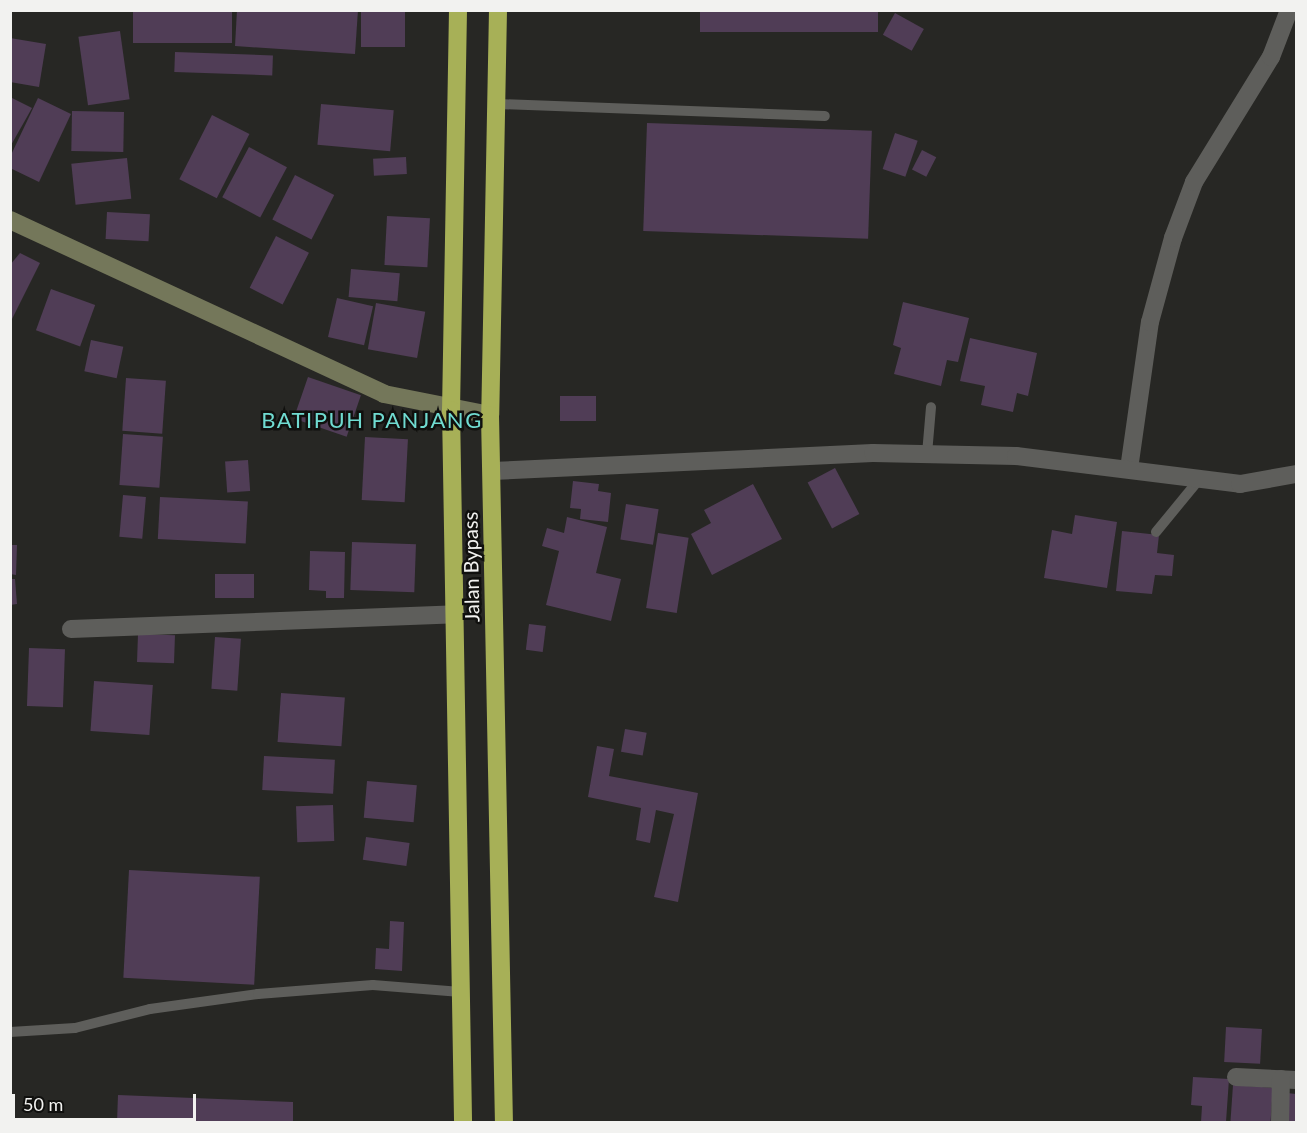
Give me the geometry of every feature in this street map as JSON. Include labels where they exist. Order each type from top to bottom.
[{"type":"highway","name":"Jalan Bypass","points":[[458,10],[451,410],[463,1122]]},
{"type":"highway","name":"Jalan Bypass","points":[[498,10],[498,104],[490,415],[504,1122]]},
{"type":"street","points":[[1129,469],[1150,322],[1173,238],[1194,182],[1271,57],[1289,10]]},
{"type":"street","points":[[10,220],[375,390],[451,410],[490,415]]},
{"type":"street","points":[[492,471],[824,454],[927,454],[1016,456],[1129,469],[1197,482],[1260,483],[1296,474]]},
{"type":"street","points":[[71,629],[259,618],[456,614]]},
{"type":"street","points":[[1236,1077],[1289,1079],[1280,1122]]},
{"type":"lane","points":[[498,104],[825,116]]},
{"type":"lane","points":[[927,454],[931,407]]},
{"type":"lane","points":[[1156,532],[1197,482]]},
{"type":"lane","points":[[10,1032],[75,1028],[150,1009],[258,994],[373,985],[461,992]]},
{"type":"building","points":[[133,10],[232,10],[232,43],[133,43]]},
{"type":"building","points":[[237,10],[358,10],[355,54],[235,46]]},
{"type":"building","points":[[361,10],[405,10],[405,47],[361,47]]},
{"type":"building","points":[[700,10],[878,10],[878,32],[700,32]]},
{"type":"building","points":[[895,13],[924,29],[912,51],[883,35]]},
{"type":"building","points":[[120,31],[130,99],[88,105],[78,37]]},
{"type":"building","points":[[10,38],[46,44],[39,87],[10,82]]},
{"type":"building","points":[[175,52],[273,55],[272,75],[174,72]]},
{"type":"building","points":[[10,97],[32,108],[10,147]]},
{"type":"building","points":[[38,98],[71,114],[39,182],[10,168],[10,157]]},
{"type":"building","points":[[321,104],[394,110],[390,151],[317,145]]},
{"type":"building","points":[[72,111],[124,112],[123,152],[71,151]]},
{"type":"building","points":[[212,115],[249,134],[217,198],[179,179]]},
{"type":"building","points":[[647,123],[872,131],[868,239],[643,231]]},
{"type":"building","points":[[895,133],[918,141],[905,177],[883,169]]},
{"type":"building","points":[[249,147],[287,167],[260,218],[222,197]]},
{"type":"building","points":[[922,150],[936,157],[926,177],[912,170]]},
{"type":"building","points":[[406,157],[407,174],[374,176],[373,159]]},
{"type":"building","points":[[127,158],[131,199],[76,205],[71,164]]},
{"type":"building","points":[[295,175],[334,195],[312,240],[272,220]]},
{"type":"building","points":[[107,212],[150,214],[149,241],[106,239]]},
{"type":"building","points":[[387,216],[430,218],[427,267],[384,265]]},
{"type":"building","points":[[276,236],[309,253],[283,304],[250,288]]},
{"type":"building","points":[[20,253],[40,263],[10,323],[10,265]]},
{"type":"building","points":[[351,269],[400,273],[397,301],[349,297]]},
{"type":"building","points":[[51,289],[95,305],[80,346],[36,330]]},
{"type":"building","points":[[337,298],[373,306],[364,345],[328,337]]},
{"type":"building","points":[[903,302],[969,318],[958,362],[947,360],[941,386],[894,374],[901,348],[893,345]]},
{"type":"building","points":[[376,303],[425,312],[417,358],[368,349]]},
{"type":"building","points":[[970,338],[1037,353],[1028,396],[1017,393],[1013,412],[981,405],[985,386],[960,381]]},
{"type":"building","points":[[91,340],[123,347],[117,378],[84,371]]},
{"type":"building","points":[[308,377],[361,395],[347,437],[294,419]]},
{"type":"building","points":[[126,378],[166,381],[162,434],[122,431]]},
{"type":"building","points":[[560,396],[596,396],[596,421],[560,421]]},
{"type":"building","points":[[123,434],[163,437],[159,488],[119,485]]},
{"type":"building","points":[[365,437],[408,439],[405,502],[362,500]]},
{"type":"building","points":[[248,460],[250,491],[227,493],[225,462]]},
{"type":"building","points":[[835,468],[859,514],[832,528],[808,483]]},
{"type":"building","points":[[573,481],[599,484],[598,491],[611,493],[608,522],[580,519],[581,509],[570,508]]},
{"type":"building","points":[[753,484],[782,539],[712,575],[691,534],[711,523],[704,510]]},
{"type":"building","points":[[123,495],[146,497],[142,539],[119,537]]},
{"type":"building","points":[[160,497],[248,502],[246,544],[158,539]]},
{"type":"building","points":[[626,504],[659,509],[653,545],[620,540]]},
{"type":"building","points":[[1075,515],[1117,522],[1107,588],[1044,578],[1052,530],[1072,534]]},
{"type":"building","points":[[567,517],[607,527],[596,573],[621,579],[611,621],[546,605],[559,551],[542,546],[547,528],[564,533]]},
{"type":"building","points":[[1122,531],[1159,535],[1157,553],[1174,555],[1172,576],[1155,575],[1152,594],[1116,591]]},
{"type":"building","points":[[658,533],[689,538],[677,613],[646,608]]},
{"type":"building","points":[[352,542],[416,544],[414,592],[350,590]]},
{"type":"building","points":[[10,545],[17,545],[16,575],[10,574]]},
{"type":"building","points":[[310,551],[345,552],[344,598],[326,598],[326,591],[309,590]]},
{"type":"building","points":[[215,574],[254,574],[254,598],[215,598]]},
{"type":"building","points":[[10,579],[15,579],[17,604],[10,605]]},
{"type":"building","points":[[529,624],[546,626],[543,652],[526,650]]},
{"type":"building","points":[[138,634],[175,635],[174,663],[137,662]]},
{"type":"building","points":[[215,637],[241,639],[237,691],[211,689]]},
{"type":"building","points":[[29,648],[65,649],[63,707],[27,706]]},
{"type":"building","points":[[94,681],[153,685],[149,735],[91,731]]},
{"type":"building","points":[[281,693],[345,697],[341,746],[278,742]]},
{"type":"building","points":[[625,729],[647,733],[643,755],[621,752]]},
{"type":"building","points":[[597,746],[614,749],[609,776],[698,793],[678,902],[654,897],[674,814],[656,810],[650,843],[636,840],[641,808],[588,797]]},
{"type":"building","points":[[264,756],[335,760],[333,794],[262,790]]},
{"type":"building","points":[[367,781],[417,785],[414,822],[364,818]]},
{"type":"building","points":[[333,805],[334,841],[297,842],[296,806]]},
{"type":"building","points":[[366,837],[410,843],[406,866],[363,860]]},
{"type":"building","points":[[129,870],[260,877],[254,985],[123,978]]},
{"type":"building","points":[[390,921],[404,922],[402,971],[375,969],[376,948],[389,949]]},
{"type":"building","points":[[1226,1027],[1262,1029],[1260,1064],[1224,1062]]},
{"type":"building","points":[[1193,1077],[1229,1079],[1226,1122],[1201,1122],[1202,1106],[1191,1105]]},
{"type":"building","points":[[1233,1085],[1273,1088],[1271,1122],[1230,1121]]},
{"type":"building","points":[[1287,1093],[1296,1094],[1296,1121],[1285,1121]]},
{"type":"building","points":[[118,1095],[293,1102],[293,1122],[117,1122]]},
{"type":"district","name":"BATIPUH PANJANG","points":[[372,420]]}]
